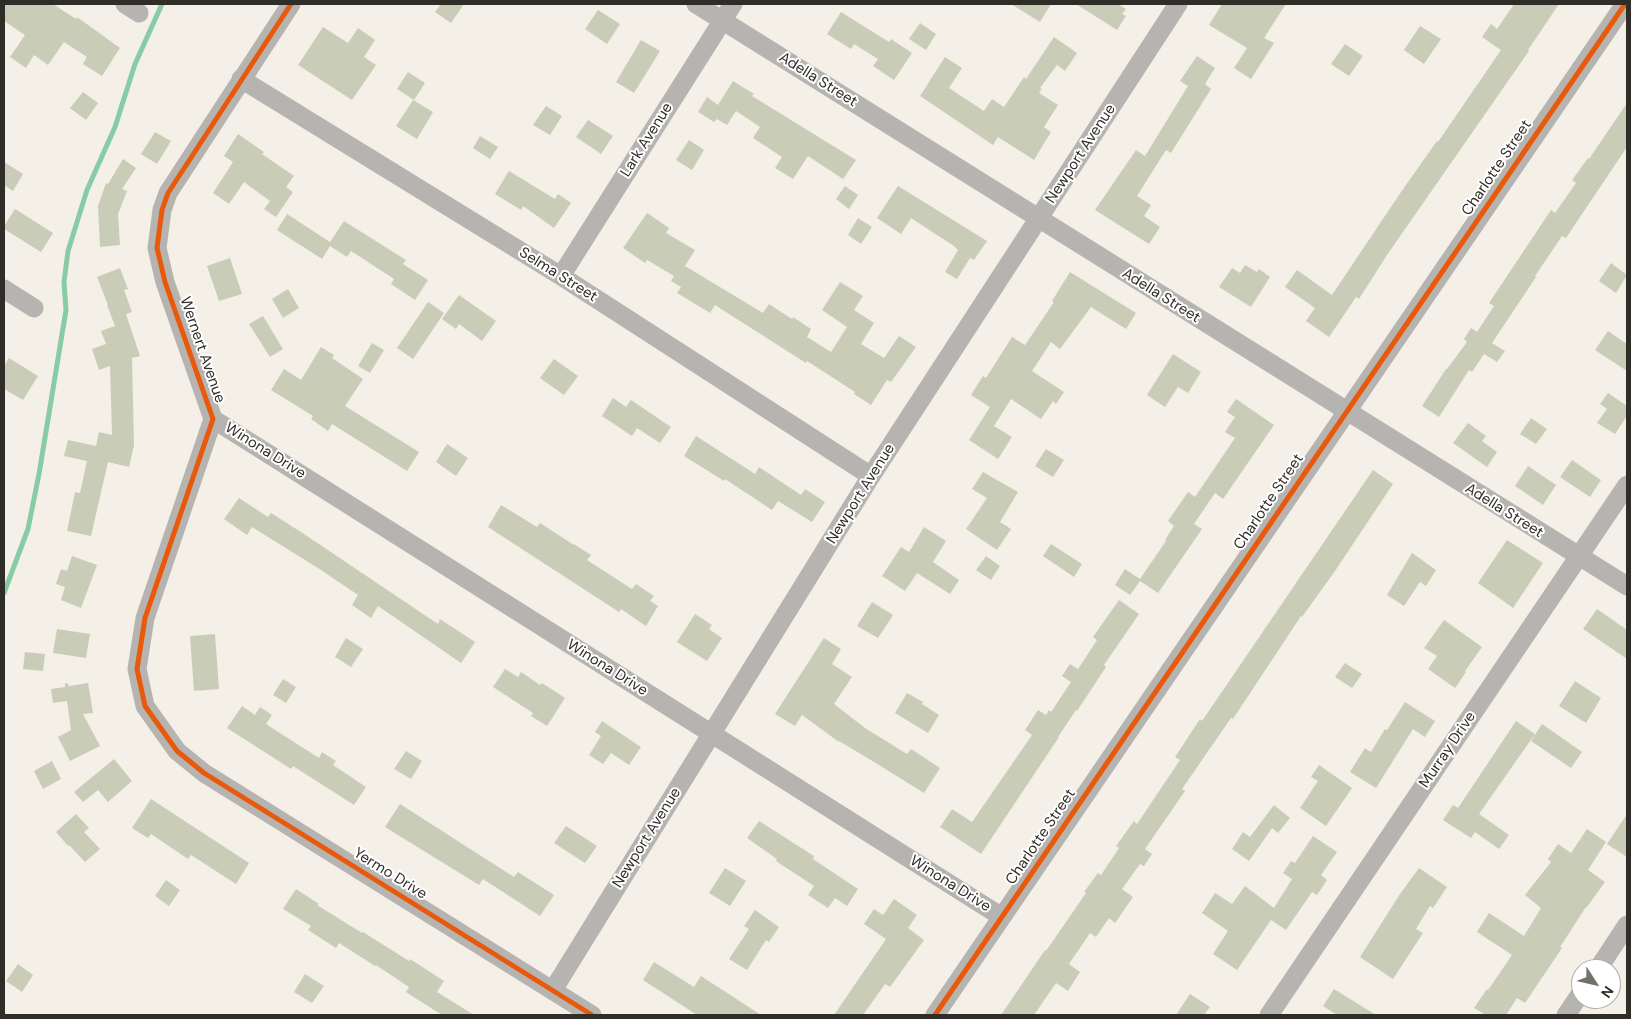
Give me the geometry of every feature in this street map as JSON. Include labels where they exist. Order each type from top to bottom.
[{"type":"street","name":"Wernert Avenue","points":[[177,751],[145,706],[137,669],[145,618],[213,418],[165,282],[157,248],[159,227],[168,193],[291,4]]},
{"type":"street","name":"Adella Street","points":[[696,4],[1627,586]]},
{"type":"street","name":"Lark Avenue","points":[[561,276],[733,4]]},
{"type":"street","name":"Newport Avenue","points":[[553,990],[871,476],[1040,219],[1178,4]]},
{"type":"street","name":"Charlotte Street","points":[[935,1015],[1625,4]]},
{"type":"street","name":"Selma Street","points":[[241,79],[561,276],[871,476]]},
{"type":"street","points":[[4,289],[34,308]]},
{"type":"street","name":"Winona Drive","points":[[213,418],[1002,917]]},
{"type":"street","name":"Murray Drive","points":[[1269,1015],[1627,485]]},
{"type":"street","name":"Yermo Drive","points":[[177,751],[204,773],[592,1015]]},
{"type":"street","points":[[1605,959],[1627,925]]},
{"type":"building","points":[[4,4],[53,4],[76,19],[77,17],[120,48],[102,76],[83,64],[87,57],[64,42],[48,65],[34,55],[26,68],[10,57],[25,35],[4,21]]},
{"type":"building","points":[[441,4],[464,4],[451,23],[435,12]]},
{"type":"building","points":[[1011,4],[1051,4],[1040,22]]},
{"type":"building","points":[[1076,4],[1118,4],[1126,9],[1122,14],[1126,16],[1117,30]]},
{"type":"building","points":[[1222,4],[1286,4],[1264,38],[1274,43],[1251,79],[1234,68],[1247,48],[1209,25]]},
{"type":"building","points":[[1514,4],[1559,4],[1529,51],[1387,255],[1359,299],[1356,297],[1329,337],[1306,321],[1315,308],[1285,287],[1297,270],[1332,295],[1401,192],[1501,50],[1482,37],[1491,24],[1497,29]]},
{"type":"building","points":[[598,10],[620,24],[607,44],[585,29]]},
{"type":"building","points":[[841,12],[889,42],[891,39],[912,53],[894,80],[873,66],[878,59],[854,44],[851,49],[827,34]]},
{"type":"building","points":[[920,23],[936,34],[926,50],[909,39]]},
{"type":"building","points":[[1420,26],[1441,39],[1424,64],[1404,50]]},
{"type":"building","points":[[323,27],[348,43],[358,28],[375,40],[364,57],[376,65],[352,100],[298,65]]},
{"type":"building","points":[[1054,37],[1077,53],[1065,71],[1057,65],[1040,88],[1042,89],[1039,93],[1058,105],[1044,127],[1051,132],[1034,160],[998,137],[993,145],[920,96],[945,57],[962,68],[949,88],[984,111],[992,99],[1004,107],[1024,77],[1026,79]]},
{"type":"building","points":[[641,40],[660,51],[634,93],[616,82]]},
{"type":"building","points":[[1345,44],[1363,56],[1349,76],[1331,64]]},
{"type":"building","points":[[1197,56],[1215,68],[1205,84],[1211,89],[1171,153],[1166,150],[1137,196],[1151,205],[1144,216],[1160,227],[1149,244],[1095,210],[1136,150],[1145,156],[1188,86],[1180,81]]},
{"type":"building","points":[[408,72],[425,83],[414,100],[397,89]]},
{"type":"building","points":[[733,81],[754,94],[752,96],[856,160],[843,179],[808,156],[793,179],[775,168],[782,157],[753,138],[760,127],[736,111],[727,125],[717,119],[714,122],[698,112],[707,97],[718,105]]},
{"type":"building","points":[[83,92],[98,103],[86,120],[70,108]]},
{"type":"building","points":[[413,100],[433,112],[417,139],[396,126]]},
{"type":"building","points":[[1627,103],[1627,147],[1566,238],[1562,236],[1492,343],[1505,351],[1497,362],[1484,354],[1472,372],[1469,370],[1439,417],[1422,406],[1446,369],[1467,342],[1464,339],[1471,328],[1477,332],[1494,306],[1489,303],[1551,210],[1555,213],[1576,183],[1572,180],[1589,159]]},
{"type":"building","points":[[546,106],[562,116],[550,135],[533,125]]},
{"type":"building","points":[[588,120],[613,136],[601,154],[576,137]]},
{"type":"building","points":[[155,132],[171,141],[157,164],[141,154]]},
{"type":"building","points":[[238,134],[264,152],[262,154],[294,176],[286,187],[293,192],[276,217],[264,209],[270,201],[244,182],[229,204],[213,193],[233,162],[224,156]]},
{"type":"building","points":[[480,136],[498,147],[490,159],[473,148]]},
{"type":"building","points":[[689,140],[704,150],[692,170],[676,160]]},
{"type":"building","points":[[123,159],[136,168],[122,189],[127,191],[118,214],[120,245],[100,247],[98,206],[106,183],[108,184]]},
{"type":"building","points":[[4,162],[23,174],[13,191],[4,185]]},
{"type":"building","points":[[509,171],[555,199],[558,194],[571,203],[554,228],[523,206],[521,210],[495,194]]},
{"type":"building","points":[[845,186],[858,195],[849,209],[836,199]]},
{"type":"building","points":[[898,186],[987,241],[974,260],[970,258],[957,279],[945,272],[958,250],[954,246],[911,218],[901,234],[877,218]]},
{"type":"building","points":[[15,209],[53,233],[41,252],[4,229]]},
{"type":"building","points":[[647,213],[669,228],[666,233],[695,250],[685,266],[763,313],[769,304],[792,319],[793,317],[811,329],[807,337],[831,352],[847,327],[822,310],[840,282],[863,296],[854,310],[874,323],[861,344],[884,358],[899,336],[916,347],[891,382],[887,380],[871,405],[854,394],[855,392],[807,361],[806,363],[715,305],[710,313],[677,293],[681,287],[671,281],[674,276],[647,260],[645,263],[623,248]]},
{"type":"building","points":[[287,214],[330,242],[344,221],[406,260],[403,264],[428,280],[415,300],[391,284],[394,279],[351,251],[347,257],[330,246],[322,259],[277,230]]},
{"type":"building","points":[[858,218],[872,227],[861,244],[848,235]]},
{"type":"building","points":[[230,258],[242,294],[219,301],[207,266]]},
{"type":"building","points":[[1611,263],[1627,275],[1616,293],[1599,281]]},
{"type":"building","points":[[1245,265],[1257,272],[1259,269],[1270,277],[1251,307],[1219,287],[1232,268],[1240,273]]},
{"type":"building","points":[[120,268],[128,289],[124,290],[132,312],[126,314],[140,356],[132,358],[134,445],[129,467],[108,462],[91,536],[67,531],[75,492],[80,493],[87,461],[64,456],[68,440],[96,446],[99,432],[112,435],[110,366],[99,370],[92,349],[106,344],[101,331],[115,326],[97,277]]},
{"type":"building","points":[[1070,272],[1136,313],[1126,329],[1091,307],[1060,349],[1051,342],[1032,371],[1064,392],[1056,404],[1053,401],[1041,419],[1011,399],[994,426],[1012,437],[998,459],[969,440],[990,407],[971,395],[983,376],[986,378],[1012,337],[1025,345],[1054,302],[1052,301]]},
{"type":"building","points":[[288,289],[299,308],[283,318],[272,299]]},
{"type":"building","points":[[459,295],[496,321],[482,341],[459,324],[456,329],[442,319]]},
{"type":"building","points":[[428,302],[444,313],[413,359],[397,348]]},
{"type":"building","points":[[263,316],[283,349],[270,357],[249,324]]},
{"type":"building","points":[[1608,331],[1627,344],[1627,371],[1595,350]]},
{"type":"building","points":[[372,343],[384,350],[370,373],[358,366]]},
{"type":"building","points":[[321,347],[334,355],[332,358],[363,379],[345,406],[419,452],[407,471],[332,424],[328,431],[311,419],[313,416],[271,390],[284,369],[301,380]]},
{"type":"building","points":[[1173,354],[1201,372],[1188,393],[1178,387],[1165,407],[1147,395]]},
{"type":"building","points":[[9,358],[38,376],[23,400],[4,389],[4,366]]},
{"type":"building","points":[[554,359],[578,376],[564,395],[540,378]]},
{"type":"building","points":[[1608,393],[1627,406],[1627,416],[1615,434],[1597,423],[1607,409],[1600,404]]},
{"type":"building","points":[[613,398],[626,407],[631,400],[671,427],[660,443],[637,428],[632,436],[602,416]]},
{"type":"building","points":[[1236,399],[1274,425],[1223,499],[1215,493],[1194,524],[1202,529],[1158,593],[1140,581],[1130,595],[1115,585],[1125,569],[1140,579],[1174,526],[1168,521],[1188,492],[1195,497],[1235,438],[1225,432],[1235,417],[1227,412]]},
{"type":"building","points":[[1531,418],[1547,429],[1536,444],[1520,434]]},
{"type":"building","points":[[1468,423],[1486,436],[1482,441],[1497,452],[1487,467],[1453,443]]},
{"type":"building","points":[[696,436],[755,474],[759,467],[801,495],[805,489],[825,502],[812,522],[778,501],[772,510],[725,479],[724,481],[684,456]]},
{"type":"building","points":[[447,444],[468,458],[456,476],[436,462]]},
{"type":"building","points":[[1046,449],[1064,460],[1053,477],[1035,466]]},
{"type":"building","points":[[1572,460],[1601,480],[1590,497],[1560,477]]},
{"type":"building","points":[[1528,466],[1556,485],[1543,505],[1515,486]]},
{"type":"building","points":[[1373,470],[1393,484],[1335,571],[1301,616],[1233,719],[1231,718],[1182,789],[1185,791],[1145,849],[1152,854],[1144,866],[1140,864],[1122,889],[1133,897],[1115,923],[1109,918],[1096,937],[1090,933],[1069,964],[1080,972],[1068,991],[1056,983],[1034,1015],[1001,1015],[1086,893],[1084,892],[1098,873],[1101,875],[1119,848],[1116,846],[1134,821],[1137,824],[1180,760],[1175,757],[1200,719],[1202,721]]},
{"type":"building","points":[[983,472],[1018,492],[1000,522],[1011,529],[997,550],[966,529],[987,498],[972,489]]},
{"type":"building","points":[[239,498],[268,517],[271,513],[438,624],[440,619],[475,642],[461,663],[378,606],[371,618],[352,605],[358,595],[318,568],[252,527],[247,535],[224,519]]},
{"type":"building","points":[[501,505],[537,527],[540,523],[574,544],[591,555],[587,560],[632,589],[636,584],[654,596],[650,601],[658,606],[646,626],[621,609],[619,612],[488,527]]},
{"type":"building","points":[[924,527],[946,541],[933,562],[959,580],[950,594],[917,573],[905,591],[882,576],[901,547],[909,552]]},
{"type":"building","points":[[1507,540],[1543,563],[1513,608],[1478,583]]},
{"type":"building","points":[[1051,544],[1082,564],[1074,577],[1043,556]]},
{"type":"building","points":[[1412,553],[1436,570],[1426,586],[1420,582],[1404,606],[1387,595]]},
{"type":"building","points":[[72,556],[97,565],[81,608],[61,600],[65,587],[56,584],[61,569],[67,571]]},
{"type":"building","points":[[986,556],[1000,566],[991,580],[976,570]]},
{"type":"building","points":[[1119,600],[1139,614],[1104,665],[1106,667],[981,854],[940,827],[952,809],[972,822],[1032,735],[1025,730],[1038,710],[1046,715],[1049,710],[1051,712],[1071,682],[1062,676],[1070,664],[1078,669],[1097,640],[1093,637]]},
{"type":"building","points":[[872,602],[893,615],[878,638],[857,626]]},
{"type":"building","points":[[1597,609],[1627,630],[1627,659],[1583,629]]},
{"type":"building","points":[[695,614],[712,625],[709,629],[722,638],[707,661],[677,642]]},
{"type":"building","points":[[1444,620],[1482,647],[1455,688],[1428,669],[1437,656],[1424,648]]},
{"type":"building","points":[[57,629],[90,634],[86,658],[53,653]]},
{"type":"building","points":[[215,634],[219,689],[194,691],[190,636]]},
{"type":"building","points":[[346,638],[363,649],[351,667],[335,657]]},
{"type":"building","points":[[824,638],[841,649],[832,664],[852,677],[834,704],[865,728],[907,754],[911,749],[940,768],[924,793],[839,742],[802,715],[795,726],[775,714]]},
{"type":"building","points":[[25,652],[45,654],[43,671],[23,669]]},
{"type":"building","points":[[1345,663],[1362,674],[1352,688],[1335,677]]},
{"type":"building","points":[[505,669],[518,677],[521,672],[540,685],[542,683],[565,698],[547,726],[531,716],[533,713],[493,687]]},
{"type":"building","points":[[283,679],[296,687],[286,703],[273,695]]},
{"type":"building","points":[[1575,681],[1601,698],[1586,723],[1559,706]]},
{"type":"building","points":[[65,683],[69,686],[88,683],[93,713],[83,714],[100,746],[70,761],[58,737],[71,730],[67,701],[53,703],[51,689],[65,687]]},
{"type":"building","points":[[907,693],[923,702],[922,704],[939,715],[928,733],[895,713]]},
{"type":"building","points":[[1405,702],[1435,721],[1425,737],[1413,729],[1376,788],[1350,772],[1365,748],[1371,752]]},
{"type":"building","points":[[242,706],[255,715],[260,707],[272,715],[266,724],[319,758],[322,752],[336,761],[333,765],[366,787],[354,805],[293,766],[291,769],[227,728]]},
{"type":"building","points":[[602,721],[641,747],[629,765],[611,753],[603,764],[589,755],[601,736],[595,732]]},
{"type":"building","points":[[1516,721],[1535,734],[1479,814],[1509,835],[1499,849],[1475,832],[1471,838],[1443,820],[1453,805],[1458,808]]},
{"type":"building","points":[[1542,724],[1582,752],[1571,768],[1531,741]]},
{"type":"building","points":[[406,751],[422,761],[411,779],[394,769]]},
{"type":"building","points":[[114,759],[132,781],[108,802],[98,790],[83,802],[74,792]]},
{"type":"building","points":[[52,761],[61,779],[43,789],[34,771]]},
{"type":"building","points":[[1319,765],[1352,788],[1326,826],[1300,808],[1318,781],[1311,777]]},
{"type":"building","points":[[151,799],[249,863],[236,884],[191,855],[188,859],[151,834],[148,838],[132,828]]},
{"type":"building","points":[[400,804],[514,877],[518,872],[554,895],[540,916],[483,879],[479,885],[385,827]]},
{"type":"building","points":[[1274,805],[1290,818],[1278,833],[1272,828],[1249,861],[1232,849],[1243,832],[1250,837]]},
{"type":"building","points":[[76,814],[89,828],[84,832],[100,849],[85,862],[56,832]]},
{"type":"building","points":[[1627,814],[1627,857],[1607,844]]},
{"type":"building","points":[[759,821],[814,856],[813,859],[858,889],[847,906],[835,898],[828,908],[808,895],[814,886],[776,861],[777,859],[747,838]]},
{"type":"building","points":[[566,826],[597,846],[585,863],[554,843]]},
{"type":"building","points":[[1587,829],[1606,842],[1588,870],[1605,882],[1586,907],[1560,947],[1562,948],[1525,1003],[1517,998],[1506,1015],[1486,1015],[1474,1008],[1512,955],[1477,932],[1489,913],[1524,936],[1541,908],[1525,895],[1551,862],[1548,859],[1558,844],[1571,853]]},
{"type":"building","points":[[1313,836],[1337,852],[1321,875],[1327,880],[1317,895],[1312,892],[1286,930],[1271,920],[1237,970],[1213,954],[1228,931],[1202,913],[1215,893],[1232,904],[1245,886],[1274,908],[1292,879],[1283,873],[1291,861],[1295,863]]},
{"type":"building","points":[[725,868],[746,881],[730,906],[709,893]]},
{"type":"building","points":[[1419,868],[1447,887],[1433,908],[1430,906],[1416,929],[1423,933],[1393,979],[1360,957]]},
{"type":"building","points":[[166,880],[180,890],[169,906],[155,896]]},
{"type":"building","points":[[296,889],[319,904],[317,905],[362,933],[409,961],[410,959],[444,981],[437,992],[474,1015],[442,1015],[406,992],[409,987],[376,965],[339,943],[336,948],[308,930],[311,926],[283,909]]},
{"type":"building","points":[[894,899],[917,915],[908,928],[924,940],[890,987],[885,984],[863,1015],[834,1015],[886,939],[864,924],[874,909],[883,915]]},
{"type":"building","points":[[755,910],[779,927],[769,942],[766,940],[747,970],[729,959],[749,929],[744,926]]},
{"type":"building","points":[[654,962],[694,987],[701,976],[761,1015],[697,1015],[643,980]]},
{"type":"building","points":[[18,964],[33,975],[22,992],[6,981]]},
{"type":"building","points":[[305,974],[324,986],[312,1003],[294,992]]},
{"type":"building","points":[[1334,989],[1376,1015],[1337,1015],[1323,1006]]},
{"type":"building","points":[[1190,994],[1210,1007],[1204,1015],[1176,1015]]},
{"type":"waterway","points":[[4,593],[28,529],[39,474],[66,310],[64,282],[68,251],[87,190],[115,127],[135,64],[162,4]]},
{"type":"cycle path","points":[[291,4],[168,193],[162,210],[157,248],[165,282],[213,419],[145,618],[137,669],[145,706],[177,751],[204,773],[592,1015]]},
{"type":"cycle path","points":[[935,1015],[1625,4]]}]
